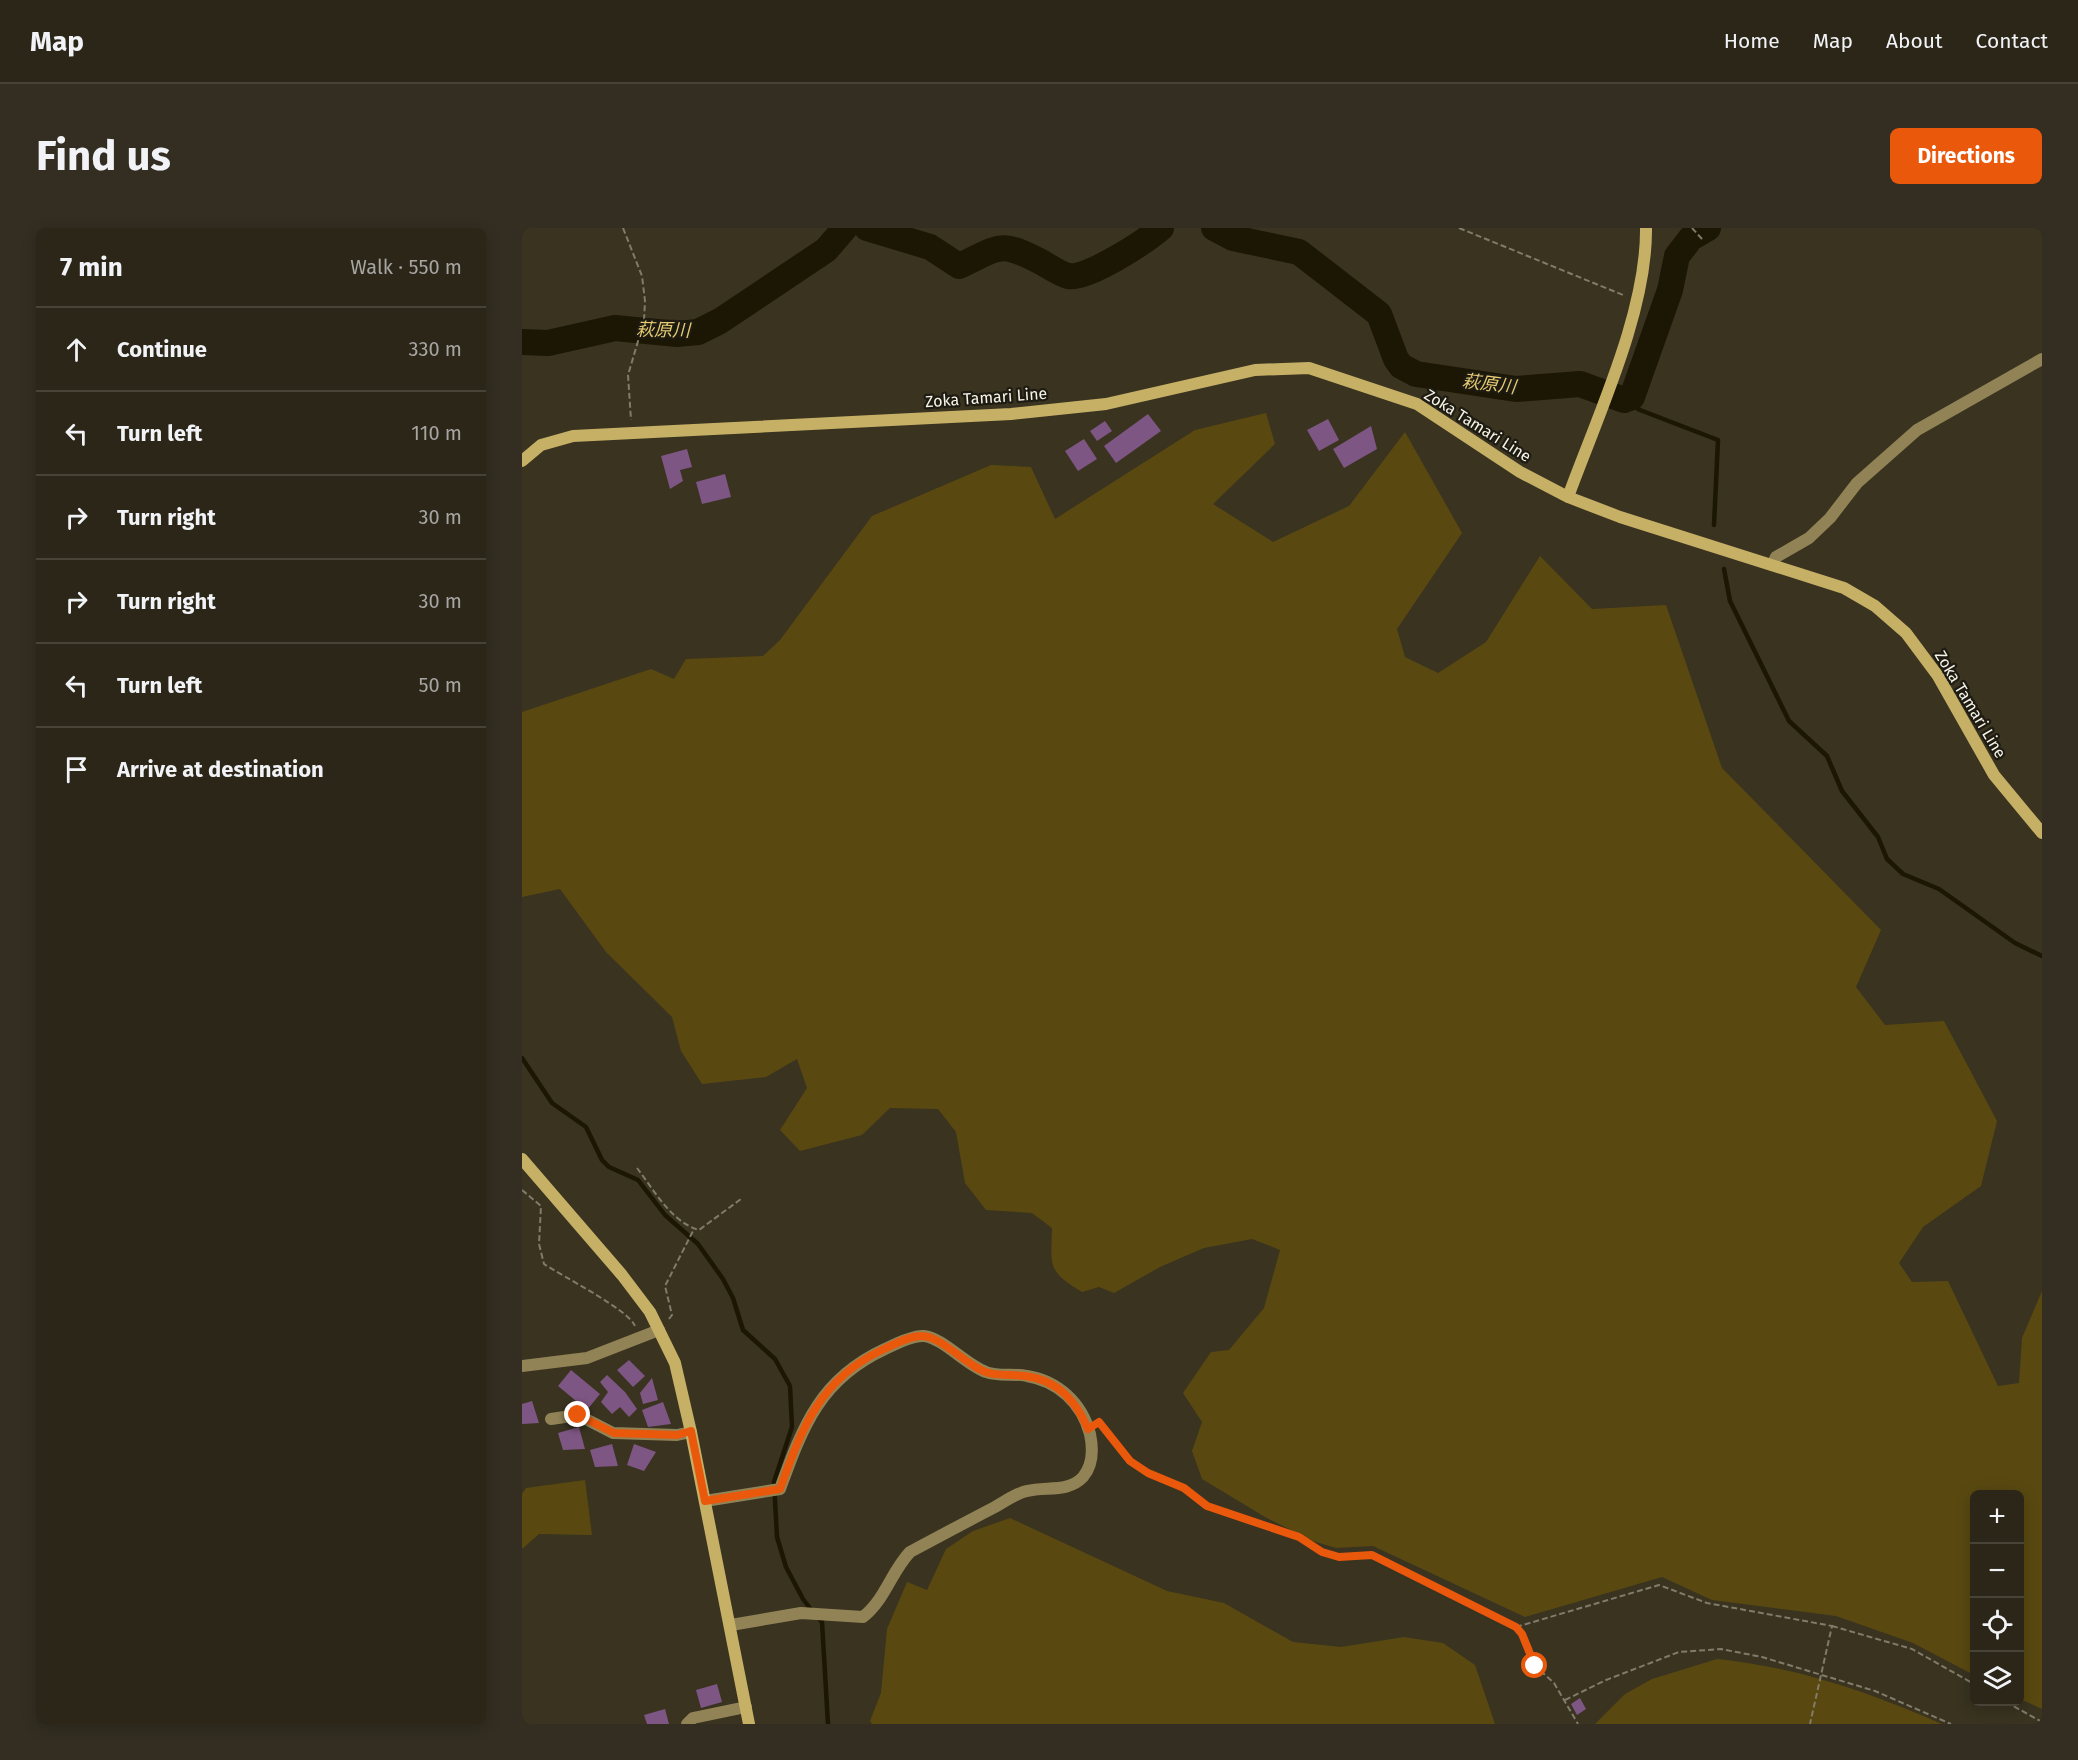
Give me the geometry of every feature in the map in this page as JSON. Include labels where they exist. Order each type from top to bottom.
[{"type":"main road","points":[[1568,497],[1609,387],[1638,300],[1646,253],[1646,228]]},
{"type":"main road","name":"Zoka Tamari Line","points":[[522,461],[541,445],[573,436],[1011,414],[1106,404],[1256,370],[1310,368],[1417,404],[1520,472],[1568,497],[1620,517],[1844,588],[1875,606],[1906,633],[1938,676],[1994,775],[2042,833]]},
{"type":"main road","points":[[522,1159],[622,1275],[659,1330],[675,1363],[731,1625],[749,1724]]},
{"type":"street","points":[[1772,565],[1776,556],[1809,538],[1830,518],[1857,483],[1917,430],[2042,359]]},
{"type":"street","points":[[522,1366],[587,1358],[659,1330]]},
{"type":"street","points":[[705,1501],[780,1489],[800,1432],[817,1402],[833,1384],[870,1355],[921,1336],[931,1338],[975,1368],[990,1374],[1027,1376],[1047,1382],[1067,1394],[1079,1408],[1092,1444],[1090,1466],[1078,1480],[1059,1489],[1026,1491],[910,1552],[899,1563],[872,1610],[863,1617],[801,1613],[731,1625]]},
{"type":"street","points":[[551,1419],[578,1415],[614,1433],[677,1435],[691,1431]]},
{"type":"street","points":[[687,1724],[693,1718],[746,1707]]},
{"type":"path","points":[[623,228],[642,276],[644,321],[628,375],[633,432]]},
{"type":"path","points":[[1460,228],[1638,300]]},
{"type":"path","points":[[1691,228],[1702,239]]},
{"type":"path","points":[[637,1168],[670,1212],[694,1229],[699,1230],[741,1199]]},
{"type":"path","points":[[522,1190],[541,1206],[539,1244],[544,1264],[633,1320],[639,1338]]},
{"type":"path","points":[[659,1330],[672,1315],[665,1286],[694,1229]]},
{"type":"path","points":[[1088,1429],[1099,1422],[1130,1461],[1148,1473],[1184,1488],[1207,1506],[1299,1537],[1322,1552],[1339,1557],[1372,1555],[1516,1627],[1522,1634],[1535,1666],[1554,1683],[1578,1724]]},
{"type":"path","points":[[1516,1627],[1659,1585],[1707,1603],[1832,1626],[1912,1649],[1970,1682]]},
{"type":"path","points":[[1810,1724],[1832,1626]]},
{"type":"path","points":[[1565,1700],[1605,1680],[1679,1652],[1721,1649],[1762,1657],[1875,1690],[1951,1724]]},
{"type":"path","points":[[2015,1706],[2042,1722]]},
{"type":"shaded area","points":[[1266,413],[1275,444],[1213,504],[1273,542],[1349,506],[1405,432],[1462,533],[1397,629],[1405,657],[1438,673],[1486,642],[1540,556],[1592,609],[1666,605],[1722,768],[1881,930],[1856,987],[1885,1025],[1944,1021],[1997,1121],[1981,1186],[1923,1227],[1899,1263],[1912,1282],[1948,1281],[1998,1386],[2019,1383],[2022,1338],[2042,1291],[2042,1709],[2024,1701],[2024,1490],[1970,1490],[1970,1673],[1913,1643],[1836,1616],[1712,1600],[1662,1577],[1525,1617],[1373,1546],[1336,1548],[1313,1541],[1265,1517],[1202,1479],[1192,1451],[1202,1422],[1183,1393],[1211,1352],[1229,1350],[1264,1308],[1280,1250],[1252,1239],[1204,1248],[1160,1267],[1114,1293],[1099,1287],[1082,1292],[1057,1273],[1051,1251],[1052,1228],[1032,1213],[986,1210],[965,1183],[956,1132],[938,1109],[890,1108],[862,1135],[800,1151],[780,1130],[807,1088],[797,1059],[766,1077],[702,1084],[681,1051],[672,1017],[606,952],[560,889],[522,897],[522,712],[651,669],[674,679],[686,659],[763,656],[780,640],[872,516],[991,465],[1031,467],[1055,519],[1195,430]]},
{"type":"shaded area","points":[[585,1480],[592,1535],[539,1534],[522,1549],[522,1494],[526,1488]]},
{"type":"shaded area","points":[[1010,1518],[1167,1591],[1224,1603],[1293,1642],[1341,1647],[1404,1637],[1443,1643],[1475,1665],[1495,1724],[872,1724],[870,1721],[881,1693],[887,1629],[907,1582],[927,1590],[946,1549],[973,1531]]},
{"type":"shaded area","points":[[1717,1659],[1775,1668],[1832,1682],[1887,1701],[1942,1724],[1595,1724],[1625,1694],[1652,1679]]},
{"type":"building","points":[[1148,414],[1161,431],[1116,463],[1104,446]]},
{"type":"building","points":[[1328,419],[1339,440],[1319,451],[1307,430]]},
{"type":"building","points":[[1105,421],[1112,431],[1097,441],[1090,431]]},
{"type":"building","points":[[1371,426],[1377,449],[1344,468],[1333,449]]},
{"type":"building","points":[[1084,439],[1097,459],[1078,471],[1065,451]]},
{"type":"building","points":[[687,449],[692,467],[680,470],[683,481],[670,489],[661,456]]},
{"type":"building","points":[[725,474],[731,497],[702,504],[696,482]]},
{"type":"building","points":[[629,1360],[645,1376],[633,1387],[617,1370]]},
{"type":"building","points":[[571,1370],[600,1394],[587,1410],[558,1386]]},
{"type":"building","points":[[607,1375],[625,1392],[637,1409],[629,1417],[620,1407],[612,1414],[601,1402],[608,1392],[600,1382]]},
{"type":"building","points":[[652,1378],[658,1400],[643,1404],[640,1393]]},
{"type":"building","points":[[532,1401],[539,1423],[522,1424],[522,1404]]},
{"type":"building","points":[[663,1402],[671,1424],[648,1427],[642,1410]]},
{"type":"building","points":[[579,1427],[585,1449],[563,1450],[558,1433]]},
{"type":"building","points":[[612,1444],[618,1466],[595,1467],[590,1450]]},
{"type":"building","points":[[634,1444],[656,1452],[644,1471],[627,1465]]},
{"type":"building","points":[[717,1684],[722,1702],[701,1708],[696,1690]]},
{"type":"building","points":[[1580,1698],[1586,1709],[1577,1715],[1571,1704]]},
{"type":"building","points":[[665,1709],[669,1724],[647,1724],[644,1715]]},
{"type":"waterway","name":"萩原川","points":[[522,342],[548,343],[615,328],[677,334],[698,332],[720,321],[826,250],[845,228]]},
{"type":"waterway","name":"萩原川","points":[[867,228],[930,247],[959,266],[1001,248],[1029,256],[1068,276],[1077,276],[1102,266],[1143,242],[1161,228]]},
{"type":"waterway","name":"萩原川","points":[[1214,228],[1233,238],[1299,252],[1379,314],[1396,359],[1401,366],[1416,374],[1516,389],[1580,384],[1624,400],[1632,397],[1670,290],[1677,256],[1691,238],[1708,228]]},
{"type":"waterway","points":[[1624,400],[1640,410],[1718,440],[1714,525]]},
{"type":"waterway","points":[[1724,569],[1730,601],[1789,721],[1827,756],[1842,791],[1878,837],[1887,859],[1903,874],[1939,889],[2015,943],[2042,956]]},
{"type":"waterway","points":[[522,1058],[552,1103],[586,1127],[602,1160],[609,1167],[638,1180],[665,1215],[698,1244],[723,1279],[733,1298],[743,1330],[775,1359],[790,1386],[792,1427],[774,1482],[777,1537],[786,1567],[812,1611]]},
{"type":"waterway","points":[[818,1617],[822,1622],[828,1724]]},
{"type":"route","points":[[578,1415],[614,1433],[677,1435],[691,1431],[705,1501],[780,1489],[800,1432],[817,1402],[833,1384],[870,1355],[921,1336],[931,1338],[975,1368],[990,1374],[1027,1376],[1047,1382],[1067,1394],[1079,1408],[1088,1429],[1099,1422],[1130,1461],[1148,1473],[1184,1488],[1207,1506],[1299,1537],[1322,1552],[1339,1557],[1372,1555],[1516,1627],[1522,1634],[1535,1666]]}]
